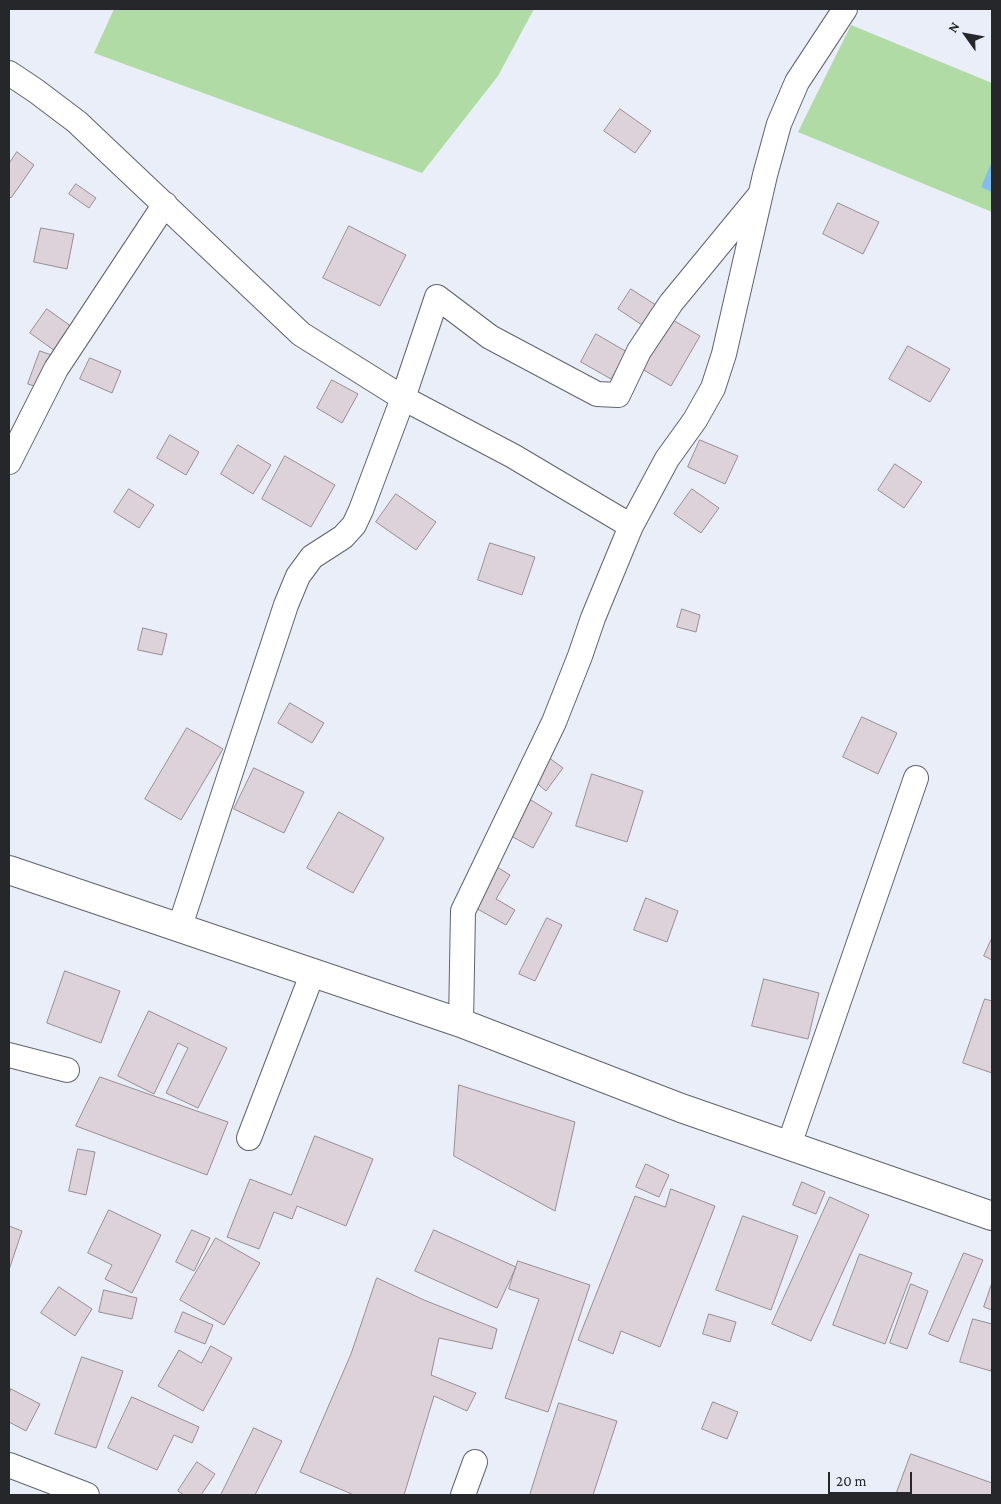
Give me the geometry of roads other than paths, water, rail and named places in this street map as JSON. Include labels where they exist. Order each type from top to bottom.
[{"type":"main road","points":[[9,870],[461,1022],[681,1108],[992,1216]]},
{"type":"street","points":[[461,1022],[463,911],[554,722],[593,618],[631,526],[667,459],[695,420],[713,388],[724,354],[760,196],[779,124],[797,82],[845,9]]},
{"type":"street","points":[[9,73],[77,122],[301,334],[403,398],[513,456],[631,526]]},
{"type":"street","points":[[180,926],[286,605],[298,576],[312,558],[343,537],[354,526],[403,398],[437,297],[490,337],[597,394],[618,395],[639,351],[671,303],[760,196]]},
{"type":"street","points":[[9,462],[56,369],[165,204]]},
{"type":"street","points":[[788,1146],[916,778]]},
{"type":"street","points":[[249,1138],[313,972]]},
{"type":"street","points":[[9,1055],[67,1070]]},
{"type":"street","points":[[464,1495],[475,1462]]},
{"type":"street","points":[[9,1465],[87,1495]]},
{"type":"water","points":[[992,161],[992,192],[981,187]]}]
